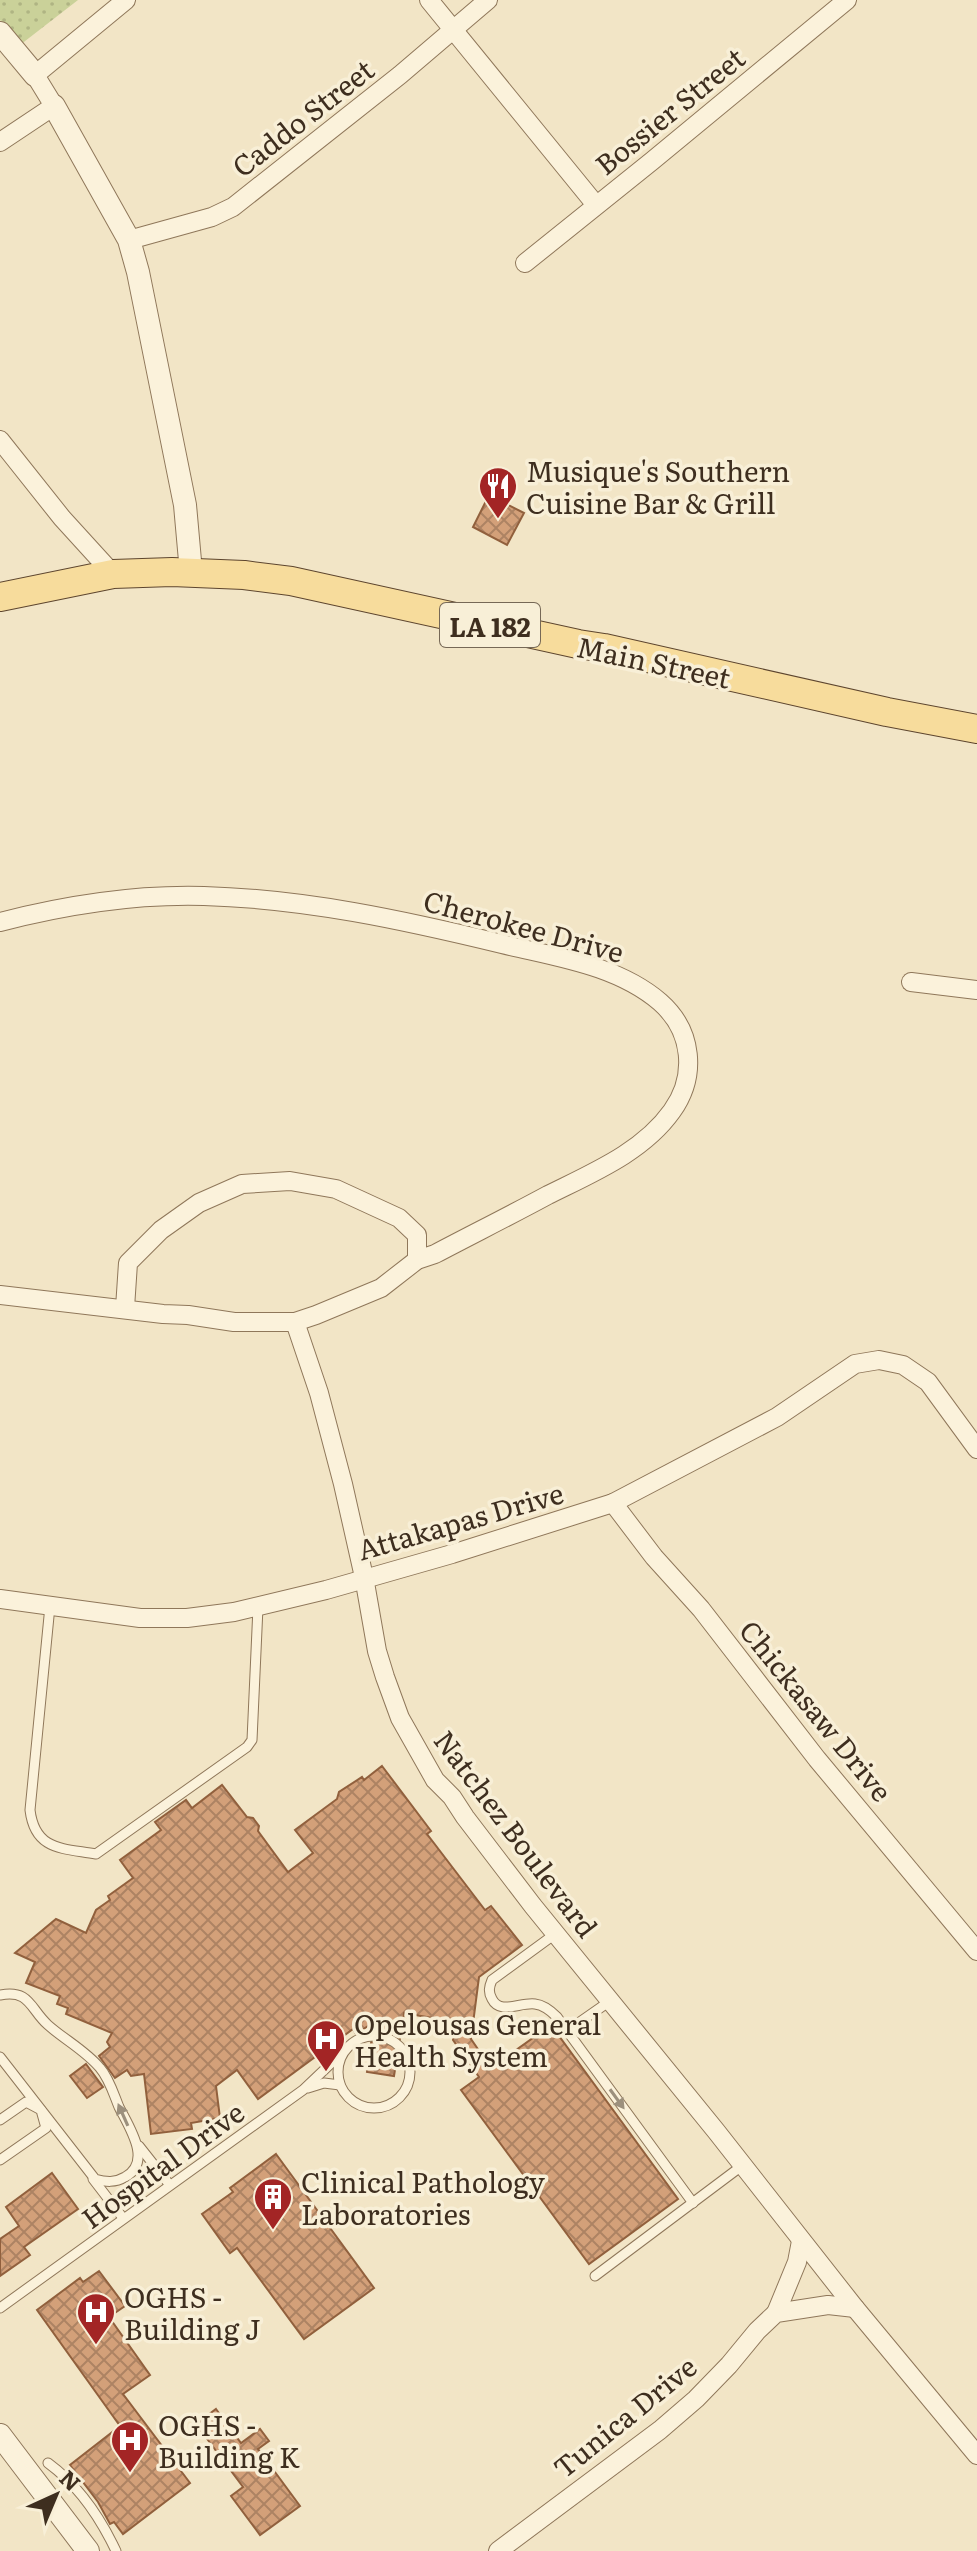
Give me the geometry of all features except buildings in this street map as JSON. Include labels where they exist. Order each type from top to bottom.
[{"type":"main road","name":"Main Street","points":[[0,597],[113,574],[191,572],[291,581],[977,729]]},
{"type":"street","points":[[35,75],[126,0]]},
{"type":"street","points":[[429,0],[596,205]]},
{"type":"street","name":"Caddo Street","points":[[129,240],[212,217],[233,207],[388,85],[488,0]]},
{"type":"street","name":"Bossier Street","points":[[525,263],[847,0]]},
{"type":"street","points":[[0,33],[35,75],[129,240],[185,505],[191,572]]},
{"type":"street","points":[[0,142],[54,106]]},
{"type":"street","points":[[0,440],[62,518],[113,574]]},
{"type":"street","name":"Cherokee Drive","points":[[0,922],[62,908],[155,896],[297,903],[390,917],[574,961],[619,977],[659,1002],[676,1019],[686,1041],[690,1065],[685,1087],[674,1108],[643,1142],[603,1167],[435,1254],[417,1260],[381,1288],[295,1322]]},
{"type":"street","points":[[911,982],[977,990]]},
{"type":"street","points":[[125,1308],[128,1263],[161,1230],[199,1203],[242,1184],[290,1181],[336,1189],[399,1218],[417,1235],[417,1260]]},
{"type":"street","points":[[0,1295],[234,1322],[295,1322]]},
{"type":"street","name":"Natchez Boulevard","points":[[295,1322],[319,1393],[364,1577],[377,1651],[400,1718],[435,1780],[452,1797],[555,1934],[801,2241],[977,2455]]},
{"type":"street","name":"Attakapas Drive","points":[[0,1599],[140,1618],[187,1618],[234,1612],[326,1590],[613,1503],[777,1417],[855,1364],[879,1360],[903,1365],[928,1382],[977,1449]]},
{"type":"street","name":"Chickasaw Drive","points":[[613,1503],[654,1557],[701,1609],[817,1759],[977,1951]]},
{"type":"street","name":"Tunica Drive","points":[[498,2551],[660,2430],[696,2399],[776,2313],[797,2262],[801,2241]]},
{"type":"street","points":[[776,2313],[828,2305],[855,2308]]},
{"type":"street","points":[[0,2435],[88,2551]]},
{"type":"lane","points":[[50,1606],[30,1810],[32,1825],[48,1845],[96,1854],[247,1747],[252,1740],[258,1607]]},
{"type":"lane","points":[[555,1934],[492,1980],[489,1994],[497,2006],[503,2008],[531,2003],[550,2010],[693,2203]]},
{"type":"lane","points":[[0,1995],[11,1993],[22,1996],[48,2025],[100,2067],[135,2140],[139,2155],[138,2164],[123,2179],[104,2182],[89,2173]]},
{"type":"lane","points":[[567,2031],[610,2001]]},
{"type":"lane","name":"Hospital Drive","points":[[0,2308],[303,2090],[344,2051],[364,2037],[387,2038],[405,2054],[410,2077],[400,2098],[390,2105],[366,2108],[355,2103],[340,2085]]},
{"type":"lane","points":[[303,2090],[324,2083],[340,2085],[337,2073],[344,2051]]},
{"type":"lane","points":[[0,2057],[123,2218]]},
{"type":"lane","points":[[0,2120],[26,2102],[41,2110],[46,2128],[0,2160]]},
{"type":"lane","points":[[135,2140],[169,2184]]},
{"type":"lane","points":[[595,2276],[743,2165]]},
{"type":"lane","points":[[48,2463],[68,2478],[105,2528],[116,2551]]},
{"type":"green space","points":[[0,0],[78,0],[20,45],[0,20]]},
{"type":"place","name":"Musique's Southern Cuisine Bar & Grill","points":[[498,520]]},
{"type":"place","name":"Opelousas General Health System","points":[[326,2073]]},
{"type":"place","name":"Clinical Pathology Laboratories","points":[[273,2231]]},
{"type":"place","name":"OGHS - Building J","points":[[96,2346]]},
{"type":"place","name":"OGHS - Building K","points":[[130,2474]]}]
